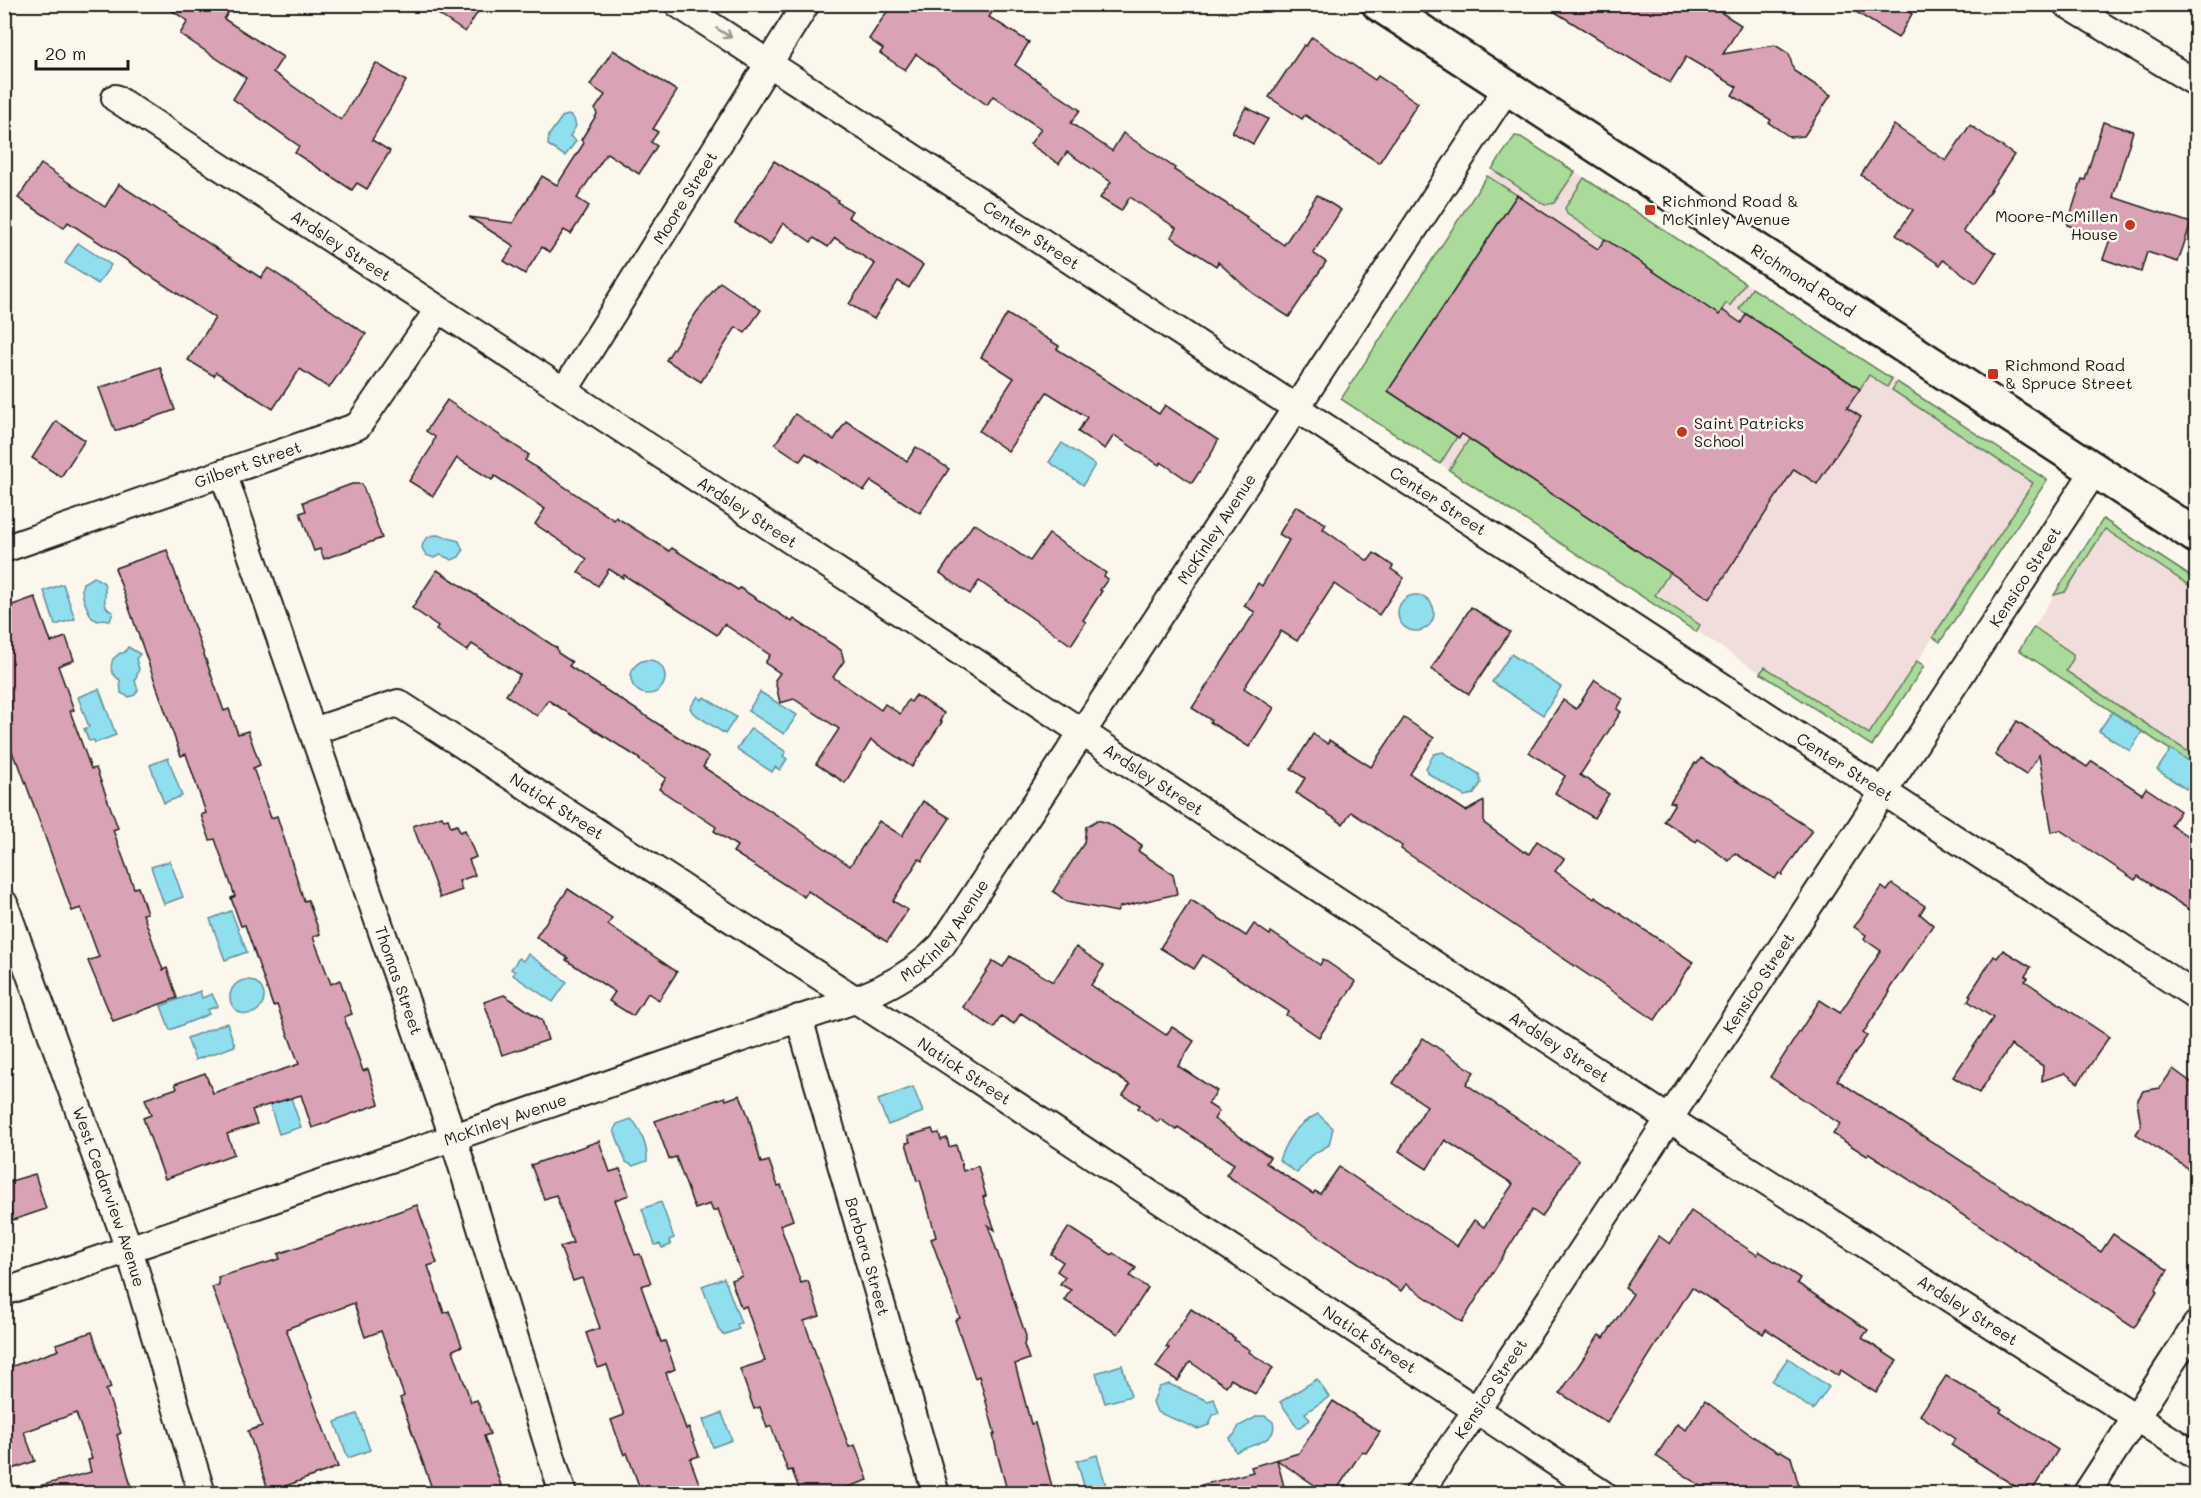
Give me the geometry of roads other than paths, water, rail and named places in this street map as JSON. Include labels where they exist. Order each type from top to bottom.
[{"type":"street","name":"Center Street","points":[[678,4],[2196,996]]},
{"type":"street","name":"Moore Street","points":[[564,391],[806,4]]},
{"type":"street","name":"Richmond Road","points":[[1379,4],[2196,536]]},
{"type":"street","points":[[2066,4],[2196,83]]},
{"type":"street","name":"McKinley Avenue","points":[[4,1292],[857,1000],[898,981],[926,962],[942,945],[1507,88]]},
{"type":"street","name":"Ardsley Street","points":[[115,98],[1670,1119],[2196,1456]]},
{"type":"street","name":"Gilbert Street","points":[[4,549],[358,426],[438,309]]},
{"type":"street","name":"Kensico Street","points":[[1418,1494],[1670,1119],[2095,470]]},
{"type":"street","name":"Thomas Street","points":[[223,472],[453,1137],[563,1494]]},
{"type":"street","name":"Natick Street","points":[[313,731],[398,703],[857,1000],[1603,1494]]},
{"type":"street","name":"West Cedarview Avenue","points":[[4,903],[129,1249],[202,1494]]},
{"type":"street","name":"Barbara Street","points":[[799,1018],[936,1494]]},
{"type":"street","points":[[2086,1494],[2196,1324]]},
{"type":"water","points":[[568,115],[572,117],[576,126],[570,136],[576,141],[565,156],[548,145],[549,135],[562,117]]},
{"type":"water","points":[[78,243],[111,265],[98,284],[65,263]]},
{"type":"water","points":[[1062,443],[1095,465],[1083,485],[1049,462]]},
{"type":"water","points":[[438,535],[459,541],[463,551],[459,557],[452,560],[441,555],[434,558],[426,555],[422,548],[424,542],[431,536]]},
{"type":"water","points":[[94,577],[104,583],[105,604],[113,612],[110,621],[104,619],[98,621],[92,618],[84,601],[83,583]]},
{"type":"water","points":[[63,584],[75,619],[55,625],[44,591]]},
{"type":"water","points":[[1416,595],[1429,600],[1434,613],[1429,626],[1416,631],[1403,626],[1398,613],[1403,600]]},
{"type":"water","points":[[128,647],[140,654],[136,659],[139,669],[135,681],[138,690],[135,695],[129,697],[121,693],[120,680],[111,669],[113,659],[120,653],[124,653]]},
{"type":"water","points":[[1511,654],[1561,687],[1543,715],[1492,682]]},
{"type":"water","points":[[648,660],[660,665],[665,677],[660,689],[648,694],[636,689],[631,677],[636,665]]},
{"type":"water","points":[[99,689],[116,735],[95,743],[94,740],[89,741],[84,729],[89,727],[78,697]]},
{"type":"water","points":[[760,692],[797,715],[784,734],[748,711]]},
{"type":"water","points":[[698,696],[702,700],[704,697],[736,717],[725,734],[693,713],[690,708]]},
{"type":"water","points":[[2112,712],[2142,732],[2130,751],[2099,731]]},
{"type":"water","points":[[751,728],[786,752],[783,756],[787,759],[780,770],[775,767],[772,772],[737,749]]},
{"type":"water","points":[[2171,749],[2196,766],[2196,774],[2186,789],[2157,770]]},
{"type":"water","points":[[1443,752],[1479,774],[1481,783],[1474,794],[1464,796],[1429,774],[1426,768],[1434,754]]},
{"type":"water","points":[[168,758],[182,796],[164,803],[150,765]]},
{"type":"water","points":[[170,861],[183,897],[164,904],[151,867]]},
{"type":"water","points":[[231,911],[247,952],[225,960],[210,919]]},
{"type":"water","points":[[528,954],[567,982],[553,1002],[513,975],[515,972],[511,969],[519,958],[523,961]]},
{"type":"water","points":[[247,980],[259,985],[264,997],[259,1009],[247,1014],[235,1009],[230,997],[235,985]]},
{"type":"water","points":[[200,991],[202,998],[212,994],[218,1006],[207,1010],[209,1014],[170,1030],[161,1006]]},
{"type":"water","points":[[227,1023],[235,1046],[195,1060],[187,1038]]},
{"type":"water","points":[[913,1087],[923,1112],[888,1125],[878,1100]]},
{"type":"water","points":[[289,1092],[301,1127],[279,1134],[268,1099]]},
{"type":"water","points":[[1318,1114],[1333,1128],[1329,1145],[1310,1156],[1297,1173],[1279,1160],[1294,1133],[1304,1122]]},
{"type":"water","points":[[631,1119],[640,1132],[647,1156],[647,1161],[633,1166],[626,1162],[614,1130],[617,1124]]},
{"type":"water","points":[[661,1202],[674,1238],[669,1240],[671,1245],[662,1248],[660,1244],[655,1245],[642,1209]]},
{"type":"water","points":[[724,1278],[741,1323],[737,1324],[739,1329],[723,1335],[702,1286]]},
{"type":"water","points":[[1788,1358],[1829,1387],[1813,1410],[1772,1381]]},
{"type":"water","points":[[1122,1365],[1131,1396],[1105,1403],[1096,1373]]},
{"type":"water","points":[[1317,1379],[1329,1397],[1305,1413],[1310,1420],[1298,1428],[1280,1402]]},
{"type":"water","points":[[1169,1384],[1208,1401],[1214,1399],[1219,1413],[1213,1415],[1209,1425],[1198,1429],[1157,1412],[1153,1402],[1159,1387]]},
{"type":"water","points":[[722,1413],[732,1440],[713,1447],[703,1420]]},
{"type":"water","points":[[357,1414],[370,1450],[348,1458],[335,1422]]},
{"type":"water","points":[[1258,1416],[1265,1416],[1273,1422],[1272,1434],[1262,1442],[1236,1452],[1229,1438],[1234,1435],[1239,1426]]},
{"type":"water","points":[[1097,1455],[1108,1493],[1086,1493],[1077,1461]]},
{"type":"place","name":"Richmond Road & McKinley Avenue","points":[[1650,210]]},
{"type":"place","name":"Moore-McMillen House","points":[[2130,225]]},
{"type":"place","name":"Richmond Road & Spruce Street","points":[[1993,374]]},
{"type":"place","name":"Saint Patricks School","points":[[1682,432]]}]
